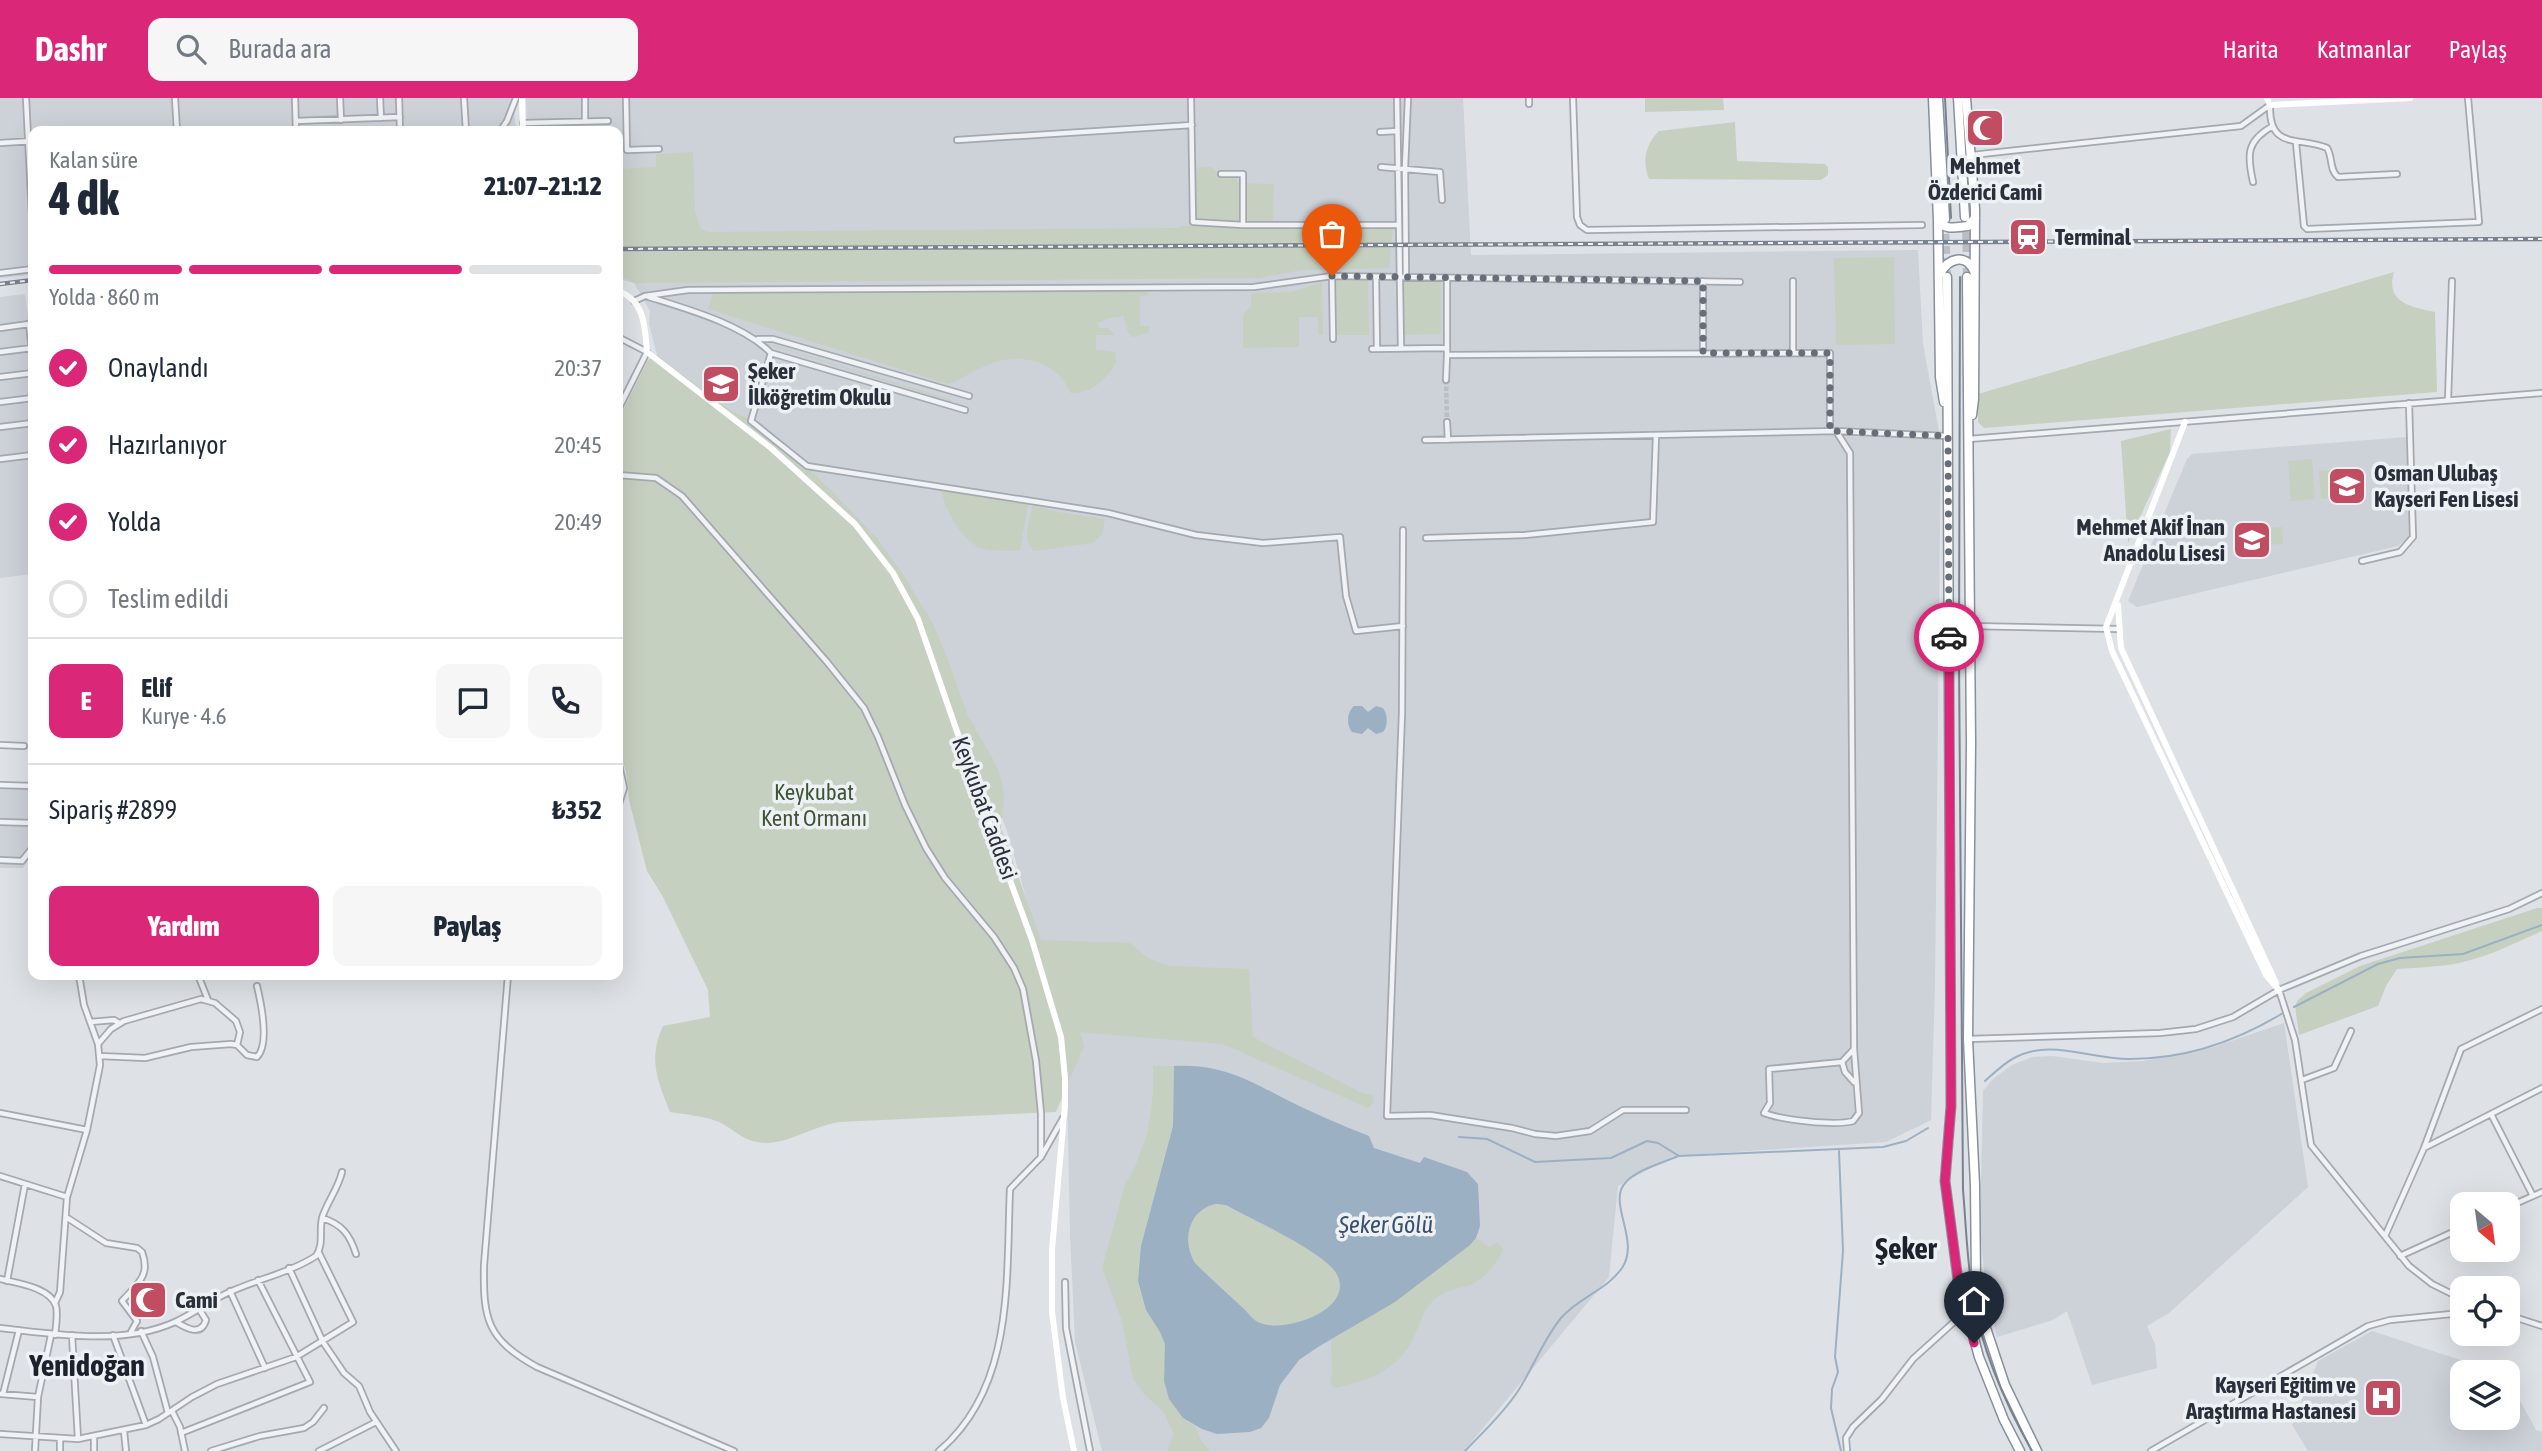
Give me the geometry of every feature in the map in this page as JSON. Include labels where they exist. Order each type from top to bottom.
[{"type":"highway","points":[[1933,98],[1942,225],[1949,228],[1968,226],[1975,218]]},
{"type":"highway","points":[[1938,98],[1943,276],[1940,377],[1948,436],[1951,1106],[1945,1166],[1958,1280],[1966,1311],[1986,1378],[2020,1451]]},
{"type":"highway","points":[[1958,98],[1965,217]]},
{"type":"highway","points":[[1966,98],[1975,218],[1971,275]]},
{"type":"highway","points":[[1943,276],[1944,267],[1956,259],[1964,259],[1971,264],[1974,399],[1968,439],[1968,1039],[1975,1185],[1976,1280],[1984,1322],[2006,1385],[2037,1451]]},
{"type":"street","points":[[26,98],[29,126]]},
{"type":"street","points":[[175,98],[177,126]]},
{"type":"street","points":[[295,98],[296,126]]},
{"type":"street","points":[[340,98],[341,120]]},
{"type":"street","points":[[380,98],[381,118]]},
{"type":"street","points":[[399,98],[400,126]]},
{"type":"street","points":[[464,98],[466,126]]},
{"type":"street","points":[[502,126],[516,98]]},
{"type":"street","points":[[522,98],[523,123],[608,121]]},
{"type":"street","points":[[585,98],[585,122]]},
{"type":"street","points":[[626,98],[627,150],[659,149]]},
{"type":"street","points":[[1191,98],[1193,222],[1243,225],[1399,225]]},
{"type":"street","points":[[1396,98],[1403,277]]},
{"type":"street","points":[[1401,348],[1408,98]]},
{"type":"street","points":[[1573,98],[1577,217],[1580,225],[1587,230],[1922,225]]},
{"type":"street","points":[[1972,155],[2241,126],[2268,102],[2410,98]]},
{"type":"street","points":[[2296,142],[2304,226],[2307,229],[2479,222],[2468,98]]},
{"type":"street","points":[[2268,102],[2273,126],[2283,138],[2327,148],[2333,173],[2338,177],[2397,174]]},
{"type":"street","points":[[296,121],[400,117]]},
{"type":"street","points":[[957,140],[1192,125]]},
{"type":"street","points":[[2253,182],[2248,161],[2249,151],[2259,136],[2273,126]]},
{"type":"street","points":[[1380,132],[1397,131]]},
{"type":"street","points":[[0,142],[28,141]]},
{"type":"street","points":[[1381,167],[1440,172],[1443,200]]},
{"type":"street","points":[[1221,174],[1242,174],[1243,225]]},
{"type":"street","points":[[0,272],[28,269]]},
{"type":"street","points":[[1332,276],[1332,339]]},
{"type":"street","points":[[634,301],[645,296],[688,290],[1254,287],[1332,276],[1740,282]]},
{"type":"street","points":[[1376,277],[1374,349],[1447,348]]},
{"type":"street","points":[[1446,380],[1447,278],[1450,278]]},
{"type":"street","points":[[1703,281],[1703,353]]},
{"type":"street","points":[[1793,281],[1793,353]]},
{"type":"street","points":[[2448,400],[2452,281]]},
{"type":"street","points":[[623,293],[634,301],[643,317],[647,352],[623,400]]},
{"type":"street","points":[[645,296],[685,308],[757,339],[771,353],[965,410]]},
{"type":"street","points":[[0,328],[28,324]]},
{"type":"street","points":[[757,339],[773,339],[969,396]]},
{"type":"street","points":[[623,340],[647,352]]},
{"type":"street","points":[[0,352],[28,348]]},
{"type":"street","name":"Keykubat Caddesi","points":[[647,352],[750,432],[855,524],[893,573],[918,619],[1050,998],[1063,1050],[1065,1091],[1052,1249],[1052,1312],[1063,1398],[1074,1451]]},
{"type":"street","points":[[750,432],[771,353]]},
{"type":"street","points":[[1447,355],[1830,353],[1833,431],[1850,453],[1854,1049],[1859,1113],[1851,1122],[1840,1123],[1788,1119],[1764,1113],[1770,1103],[1769,1069],[1842,1062],[1854,1049]]},
{"type":"street","points":[[0,377],[28,374]]},
{"type":"street","points":[[1968,439],[2542,393]]},
{"type":"street","points":[[0,402],[28,399]]},
{"type":"street","points":[[2362,561],[2397,553],[2406,547],[2413,537],[2409,403]]},
{"type":"street","points":[[751,421],[807,466],[1108,513],[1196,535],[1263,543],[1340,537],[1346,596],[1356,631],[1403,626]]},
{"type":"street","points":[[1447,422],[1448,440]]},
{"type":"street","points":[[2185,422],[2106,627],[2112,651],[2260,963],[2279,990]]},
{"type":"street","points":[[0,427],[28,424]]},
{"type":"street","points":[[1425,440],[1833,431],[1948,436]]},
{"type":"street","points":[[1426,538],[1525,535],[1653,522],[1656,435]]},
{"type":"street","points":[[0,459],[28,456]]},
{"type":"street","points":[[623,475],[656,478],[682,496],[864,708],[926,848],[956,892],[1001,946],[1020,981],[1032,1032],[1038,1078],[1041,1157]]},
{"type":"street","points":[[1403,530],[1403,626],[1387,1116],[1430,1115],[1556,1136],[1590,1131],[1625,1110],[1686,1110]]},
{"type":"street","points":[[2118,600],[2121,648],[2279,990],[2295,1040],[2311,1145],[2400,1256],[2432,1284],[2450,1293]]},
{"type":"street","points":[[1970,625],[2118,629]]},
{"type":"street","points":[[0,745],[24,746]]},
{"type":"street","points":[[0,785],[28,786]]},
{"type":"street","points":[[0,822],[28,823]]},
{"type":"street","points":[[0,860],[22,861],[28,853]]},
{"type":"street","points":[[1968,1039],[2184,1031],[2233,1017],[2279,990],[2361,956],[2509,909],[2542,893]]},
{"type":"street","points":[[35,1451],[38,1397],[53,1335],[55,1303],[60,1292],[67,1197],[87,1130],[100,1056],[99,1044],[82,997],[80,980]]},
{"type":"street","points":[[200,980],[208,1000]]},
{"type":"street","points":[[508,980],[484,1265],[484,1301],[492,1328],[511,1351],[537,1367],[734,1451]]},
{"type":"street","points":[[100,1056],[145,1058],[191,1047],[237,1045],[247,1055],[259,1056],[264,1041],[257,986]]},
{"type":"street","points":[[99,1044],[119,1023],[198,999],[208,1000],[236,1021],[240,1032],[237,1045]]},
{"type":"street","points":[[2385,1237],[2424,1148],[2461,1049],[2542,1009]]},
{"type":"street","points":[[90,1022],[114,1020],[119,1023]]},
{"type":"street","points":[[2301,1080],[2334,1068],[2351,1031]]},
{"type":"street","points":[[1842,1062],[1845,1072],[1855,1083]]},
{"type":"street","points":[[2424,1148],[2542,1088]]},
{"type":"street","points":[[0,1113],[87,1130]]},
{"type":"street","points":[[2491,1114],[2533,1196]]},
{"type":"street","points":[[939,1451],[969,1416],[994,1364],[1004,1321],[1010,1189],[1041,1157],[1063,1117]]},
{"type":"street","points":[[0,1434],[78,1439],[146,1425],[217,1384],[296,1357],[353,1322],[319,1253],[322,1217],[340,1182],[342,1172]]},
{"type":"street","points":[[0,1176],[67,1197]]},
{"type":"street","points":[[7,1281],[25,1184]]},
{"type":"street","points":[[2520,1202],[2542,1192]]},
{"type":"street","points":[[66,1217],[106,1243],[137,1248],[142,1252],[146,1271],[144,1278],[122,1301],[137,1321],[130,1332]]},
{"type":"street","points":[[322,1217],[342,1227],[350,1237],[356,1254]]},
{"type":"street","points":[[2400,1256],[2450,1233]]},
{"type":"street","points":[[0,1328],[53,1335],[113,1335],[141,1331],[176,1322],[230,1291],[312,1259],[319,1253]]},
{"type":"street","points":[[289,1268],[323,1342],[344,1373],[359,1386],[376,1422],[396,1451]]},
{"type":"street","points":[[0,1279],[46,1293],[55,1303]]},
{"type":"street","points":[[181,1433],[308,1384],[310,1380],[258,1280]]},
{"type":"street","points":[[1065,1282],[1066,1328],[1090,1451]]},
{"type":"street","points":[[230,1291],[265,1368]]},
{"type":"street","points":[[176,1322],[199,1330],[206,1320],[199,1309]]},
{"type":"street","points":[[1847,1451],[1846,1438],[1856,1423],[1877,1405],[1913,1359],[1966,1311]]},
{"type":"street","points":[[2151,1451],[2368,1326],[2390,1320],[2450,1314]]},
{"type":"street","points":[[2520,1319],[2542,1326]]},
{"type":"street","points":[[19,1330],[1,1394],[38,1397]]},
{"type":"street","points":[[141,1331],[153,1357],[170,1412],[181,1433],[185,1451]]},
{"type":"street","points":[[72,1335],[78,1439]]},
{"type":"street","points":[[113,1335],[146,1425]]},
{"type":"street","points":[[211,1451],[260,1436],[304,1428],[313,1422],[324,1408]]},
{"type":"street","points":[[319,1451],[376,1422]]},
{"type":"street","points":[[124,1431],[126,1451]]},
{"type":"street","points":[[94,1437],[94,1451]]},
{"type":"street","points":[[60,1439],[60,1451]]},
{"type":"shaded area","points":[[0,98],[513,98],[516,126],[28,126],[28,275],[0,278]]},
{"type":"shaded area","points":[[526,98],[1463,98],[1471,255],[1918,250],[1923,344],[1941,442],[1931,1120],[1886,1142],[1673,1156],[1618,1186],[1609,1277],[1464,1451],[1102,1451],[1075,1342],[1067,1086],[1060,1016],[1007,831],[955,694],[896,565],[821,480],[657,355],[649,324],[650,311],[634,283],[623,280],[623,126],[527,126]]},
{"type":"shaded area","points":[[25,294],[28,318],[28,575],[0,578],[0,297]]},
{"type":"shaded area","points":[[2406,437],[2410,536],[2398,546],[2137,607],[2128,601],[2187,459],[2192,454]]},
{"type":"shaded area","points":[[0,784],[28,785],[28,860],[23,868],[0,868]]},
{"type":"shaded area","points":[[2284,1023],[2308,1187],[2169,1313],[2147,1326],[2155,1344],[2157,1368],[2092,1385],[2067,1311],[2053,1320],[1997,1337],[1985,1283],[1980,1229],[1983,1091],[1993,1079],[2012,1065],[2032,1057],[2052,1056],[2103,1063],[2144,1061],[2214,1047]]},
{"type":"shaded area","name":"Kayseri Eğitim ve Araştırma Hastanesi","points":[[2372,1331],[2460,1360],[2450,1360],[2450,1430],[2520,1430],[2520,1401],[2536,1430],[2542,1432],[2542,1451],[2308,1451],[2292,1425],[2318,1361]]},
{"type":"green space","points":[[1645,98],[1723,98],[1724,110],[1645,112]]},
{"type":"green space","points":[[1735,122],[1737,161],[1825,164],[1828,167],[1828,175],[1821,180],[1649,179],[1646,153],[1659,131]]},
{"type":"green space","points":[[693,152],[695,212],[701,229],[708,232],[1183,226],[1393,228],[1389,268],[1302,270],[1258,278],[634,283],[623,277],[623,169],[656,167],[656,154]]},
{"type":"green space","points":[[1211,167],[1222,175],[1237,175],[1237,183],[1274,184],[1273,221],[1193,220],[1193,175],[1196,169]]},
{"type":"green space","points":[[1894,257],[1895,344],[1836,345],[1834,258]]},
{"type":"green space","points":[[2394,272],[2393,291],[2402,302],[2435,312],[2437,392],[1984,428],[1978,422],[1978,394]]},
{"type":"green space","points":[[1368,279],[1369,335],[1337,335],[1336,280]]},
{"type":"green space","points":[[1402,279],[1441,279],[1441,334],[1402,335]]},
{"type":"green space","points":[[1322,282],[1323,335],[1318,335],[1318,317],[1299,317],[1299,347],[1243,348],[1243,314],[1251,307],[1251,293],[1292,292]]},
{"type":"green space","points":[[1145,290],[1150,295],[1140,296],[1140,326],[1150,326],[1148,333],[1133,337],[1128,333],[1124,316],[1097,323],[1099,328],[1108,328],[1115,335],[1096,335],[1096,350],[1115,352],[1116,362],[1098,384],[1078,393],[1071,393],[1065,382],[1048,367],[1027,359],[992,363],[948,384],[708,309],[713,293]]},
{"type":"green space","points":[[773,346],[952,400],[952,402]]},
{"type":"green space","name":"Keykubat Kent Ormanı","points":[[657,355],[731,411],[760,423],[808,462],[813,472],[876,537],[905,577],[933,624],[968,716],[995,763],[1001,779],[1004,795],[1001,828],[1041,940],[1130,943],[1148,958],[1169,966],[1249,969],[1253,1037],[1362,1093],[1372,1095],[1374,1102],[1368,1108],[1223,1044],[1080,1032],[1084,1046],[1056,1112],[839,1122],[784,1140],[759,1143],[712,1119],[670,1112],[661,1090],[655,1059],[663,1026],[710,1017],[708,990],[663,897],[647,871],[629,800],[623,762],[623,410],[648,360]]},
{"type":"green space","points":[[2171,429],[2170,452],[2128,543],[2121,441]]},
{"type":"green space","points":[[2312,459],[2315,499],[2291,501],[2288,461]]},
{"type":"green space","points":[[2335,470],[2337,498],[2321,499],[2319,471]]},
{"type":"green space","points":[[941,490],[1028,504],[1020,551],[981,548],[967,539],[955,524]]},
{"type":"green space","points":[[1033,505],[1105,519],[1102,534],[1093,543],[1034,551],[1027,536]]},
{"type":"green space","points":[[2282,527],[2283,544],[2258,545],[2257,529]]},
{"type":"green space","points":[[2542,908],[2542,931],[2473,960],[2397,969],[2378,1006],[2299,1035],[2295,1006],[2306,993],[2360,966]]},
{"type":"green space","points":[[1153,1066],[1174,1066],[1173,1126],[1141,1246],[1138,1281],[1146,1310],[1165,1344],[1164,1381],[1169,1399],[1188,1422],[1195,1426],[1202,1442],[1210,1451],[1167,1451],[1174,1434],[1163,1411],[1144,1394],[1133,1379],[1122,1321],[1102,1268],[1125,1185],[1148,1131]]},
{"type":"green space","points":[[1212,1205],[1226,1205],[1285,1236],[1328,1264],[1336,1273],[1340,1286],[1336,1298],[1327,1308],[1299,1322],[1269,1325],[1256,1321],[1195,1263],[1191,1255],[1189,1238],[1192,1222],[1204,1209]]},
{"type":"green space","points":[[1476,1238],[1489,1247],[1498,1242],[1503,1249],[1490,1270],[1470,1285],[1435,1299],[1424,1312],[1407,1349],[1391,1366],[1371,1377],[1335,1388],[1332,1386],[1331,1340],[1413,1289]]},
{"type":"water","points":[[1354,706],[1362,706],[1368,712],[1376,706],[1383,708],[1387,720],[1383,732],[1376,734],[1368,728],[1362,734],[1352,732],[1348,719]]},
{"type":"water","name":"Şeker Gölü","points":[[1174,1066],[1208,1068],[1237,1076],[1369,1136],[1374,1148],[1420,1163],[1424,1157],[1467,1172],[1478,1184],[1480,1226],[1476,1238],[1395,1302],[1299,1360],[1280,1385],[1269,1418],[1261,1428],[1250,1432],[1217,1434],[1202,1429],[1183,1418],[1169,1399],[1164,1381],[1165,1344],[1146,1310],[1138,1281],[1141,1246],[1173,1126]],"holes":[[[1226,1205],[1302,1246],[1328,1264],[1336,1273],[1340,1286],[1336,1298],[1327,1308],[1299,1322],[1283,1325],[1258,1322],[1195,1263],[1188,1236],[1194,1219],[1207,1207]]]},
{"type":"waterway","points":[[2294,1007],[2378,964],[2400,958],[2463,954],[2542,925]]},
{"type":"waterway","points":[[1985,1081],[2010,1060],[2028,1052],[2057,1050],[2130,1059],[2170,1056],[2229,1040],[2283,1013]]},
{"type":"waterway","points":[[1459,1137],[1487,1139],[1535,1162],[1611,1158],[1647,1141],[1658,1143],[1679,1156],[1883,1147],[1906,1141],[1928,1128]]},
{"type":"waterway","points":[[1839,1151],[1843,1251],[1835,1357],[1838,1372],[1832,1389],[1831,1408],[1841,1451]]},
{"type":"waterway","points":[[1465,1451],[1512,1399],[1561,1318],[1576,1304],[1609,1282],[1622,1268],[1628,1246],[1620,1200],[1621,1190],[1626,1182],[1644,1170],[1678,1156]]},
{"type":"tunnel","points":[[1966,220],[1967,277]]},
{"type":"tunnel","points":[[1945,222],[1947,277]]},
{"type":"tunnel","points":[[1446,380],[1447,422]]},
{"type":"tram line","points":[[1945,98],[1951,218]]},
{"type":"tram line","points":[[1960,277],[1959,658],[1963,1190],[1971,1284],[1982,1337],[2004,1395],[2032,1451]]},
{"type":"railway","points":[[623,249],[2542,239]]},
{"type":"railway","points":[[0,284],[28,281]]},
{"type":"way so far","points":[[1332,276],[1703,281],[1703,353],[1830,353],[1830,431],[1948,436],[1949,637]]},
{"type":"place","name":"Mehmet Özderici Cami","points":[[1985,128]]},
{"type":"place","name":"Terminal","points":[[2028,237]]},
{"type":"place","name":"Şeker İlköğretim Okulu","points":[[721,384]]},
{"type":"place","name":"Osman Ulubaş Kayseri Fen Lisesi","points":[[2347,486]]},
{"type":"place","name":"Mehmet Akif İnan Anadolu Lisesi","points":[[2252,540]]},
{"type":"place","name":"Cami","points":[[148,1300]]},
{"type":"place","name":"Kayseri Eğitim ve Araştırma Hastanesi","points":[[2383,1398]]},
{"type":"district","name":"Şeker","points":[[1906,1248]]},
{"type":"district","name":"Yenidoğan","points":[[87,1365]]},
{"type":"route","points":[[1949,637],[1951,1106],[1945,1181],[1958,1280],[1974,1343]]}]
